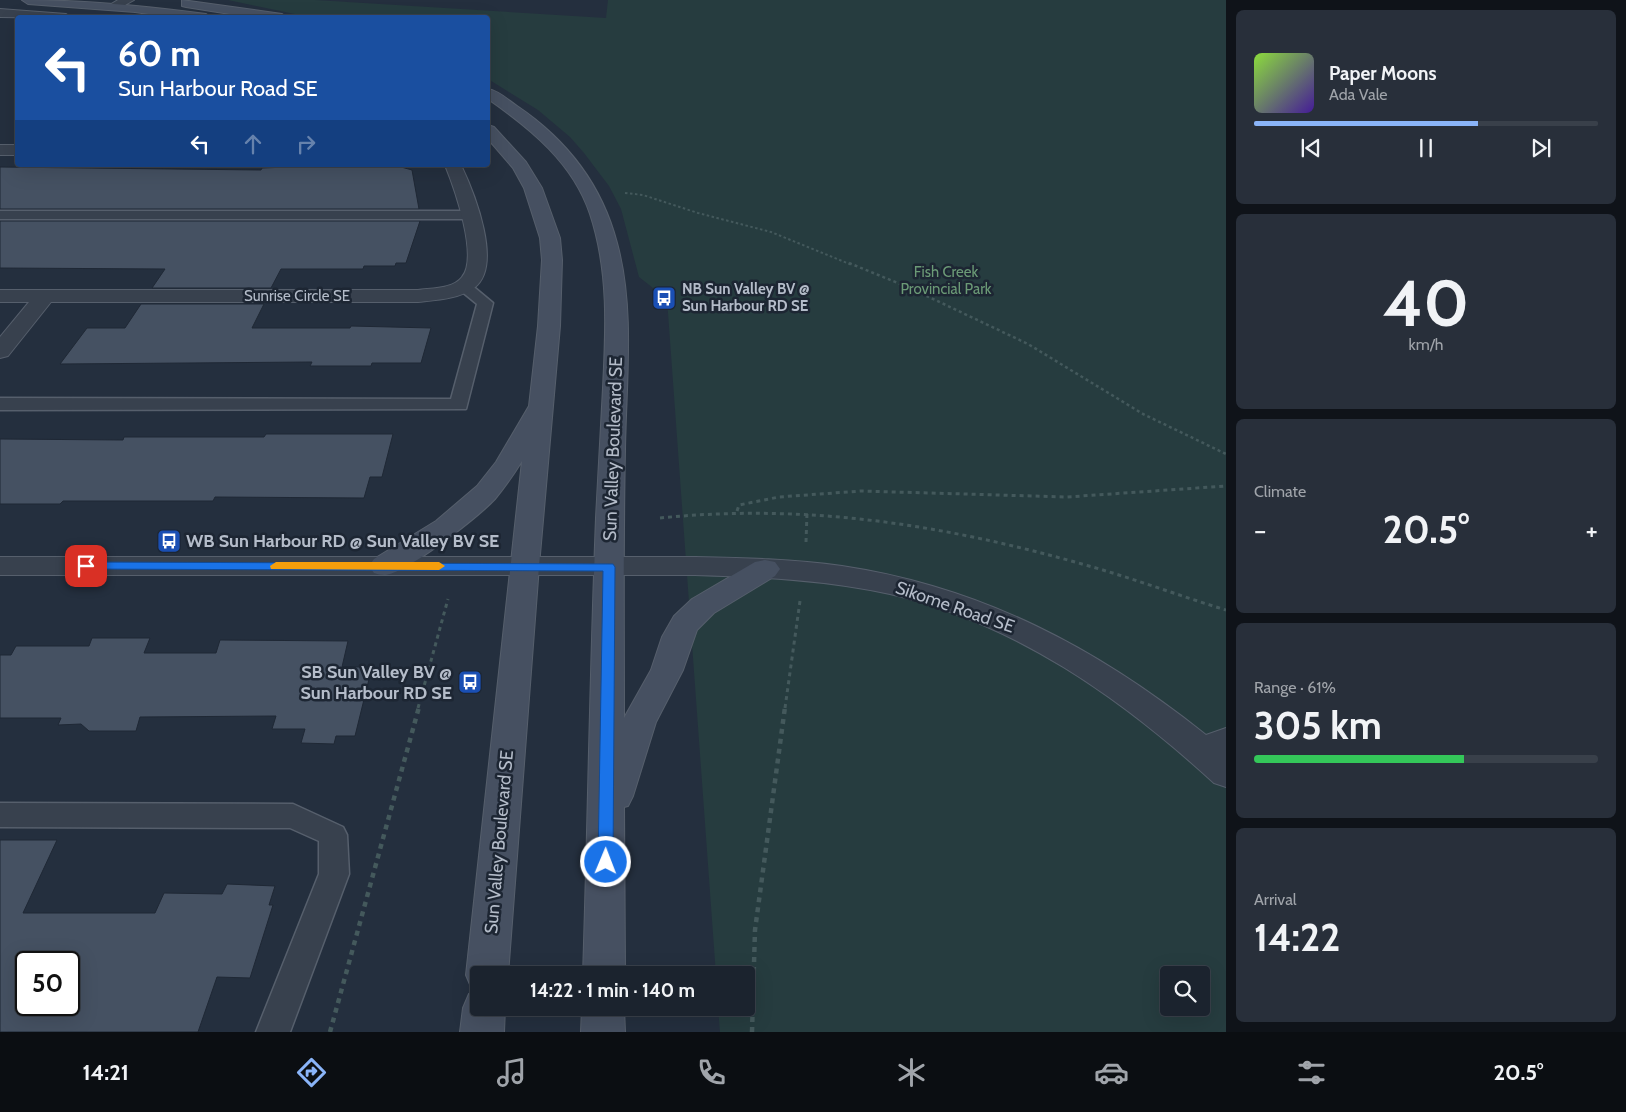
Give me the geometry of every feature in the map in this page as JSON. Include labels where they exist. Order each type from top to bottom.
[{"type":"main road","points":[[28,0],[114,6],[183,15]]},
{"type":"main road","points":[[160,0],[244,10]]},
{"type":"main road","points":[[206,0],[268,15]]},
{"type":"main road","name":"Sun Valley Boulevard SE","points":[[490,94],[528,121],[570,161],[586,183],[598,209],[606,236],[616,287],[617,317],[609,567],[604,966]]},
{"type":"main road","name":"Sun Valley Boulevard SE","points":[[488,966],[524,566],[552,292],[550,238],[533,188],[516,160],[490,132]]},
{"type":"main road","points":[[384,566],[448,526],[470,509],[499,477],[542,401]]},
{"type":"main road","points":[[606,824],[639,722],[667,670],[678,637],[694,614],[703,606],[765,569]]},
{"type":"main road","points":[[482,1032],[483,1016]]},
{"type":"main road","points":[[603,1016],[603,1032]]},
{"type":"street","points":[[114,6],[128,0]]},
{"type":"street","points":[[0,13],[26,15]]},
{"type":"street","points":[[0,150],[15,150]]},
{"type":"street","points":[[454,167],[467,197],[471,215],[476,269],[472,279],[463,286]]},
{"type":"street","name":"Sunrise Circle SE","points":[[0,296],[418,296],[463,286]]},
{"type":"street","points":[[0,351],[45,296]]},
{"type":"street","name":"Sikome Road SE","points":[[0,566],[524,566],[765,569],[804,571],[856,578],[909,589],[954,603],[1015,627],[1068,654],[1106,677],[1171,725],[1218,755]]},
{"type":"lane","points":[[0,215],[471,215]]},
{"type":"lane","points":[[0,404],[460,404],[485,303],[463,286]]},
{"type":"lane","points":[[0,815],[293,816],[333,835],[334,874],[273,1032]]},
{"type":"path","points":[[625,193],[643,195],[698,213],[771,232],[919,292],[1028,344],[1143,414],[1226,454]]},
{"type":"path","points":[[737,511],[740,505],[800,493],[903,492],[1099,497],[1226,486]]},
{"type":"path","points":[[660,518],[737,511],[807,513],[933,529],[1017,547],[1107,572],[1226,610]]},
{"type":"path","points":[[752,1032],[755,939],[760,883],[794,655],[804,571],[807,513]]},
{"type":"path","points":[[330,1032],[448,599]]},
{"type":"green space","name":"Fish Creek Provincial Park","points":[[228,0],[315,0],[606,18],[608,0],[1226,0],[1226,1032],[720,1032],[719,1016],[755,1016],[755,966],[715,966],[667,299],[639,277],[621,209],[609,186],[570,137],[538,110],[490,80],[490,15],[299,15]]},
{"type":"building","points":[[0,167],[261,170],[262,168],[401,167],[412,170],[419,209],[0,209]]},
{"type":"building","points":[[0,221],[420,221],[406,263],[396,263],[395,266],[364,266],[363,269],[281,269],[271,288],[152,288],[165,269],[0,268]]},
{"type":"building","points":[[141,304],[264,304],[252,328],[350,328],[351,326],[431,328],[421,363],[372,363],[371,366],[310,366],[312,362],[60,364],[87,328],[125,328]]},
{"type":"building","points":[[266,434],[393,434],[382,477],[370,477],[364,498],[215,497],[213,501],[63,501],[60,504],[0,504],[0,439],[123,440],[124,437],[264,437]]},
{"type":"building","points":[[92,638],[150,638],[144,653],[216,653],[220,640],[348,641],[342,667],[372,667],[355,736],[336,736],[334,744],[301,743],[305,729],[272,729],[276,716],[140,717],[136,731],[89,731],[81,724],[58,725],[61,718],[0,718],[0,655],[11,655],[16,646],[89,646]]},
{"type":"building","points":[[0,840],[57,840],[23,913],[155,913],[164,893],[222,894],[227,884],[275,886],[269,905],[273,905],[250,978],[217,977],[198,1032],[0,1032]]},
{"type":"slow traffic","points":[[276,566],[439,566]]},
{"type":"place","name":"NB Sun Valley BV @ Sun Harbour RD SE","points":[[664,298]]},
{"type":"place","name":"WB Sun Harbour RD @ Sun Valley BV SE","points":[[169,541]]},
{"type":"place","name":"SB Sun Valley BV @ Sun Harbour RD SE","points":[[470,682]]},
{"type":"route","points":[[86,566],[609,567],[606,862]]}]
